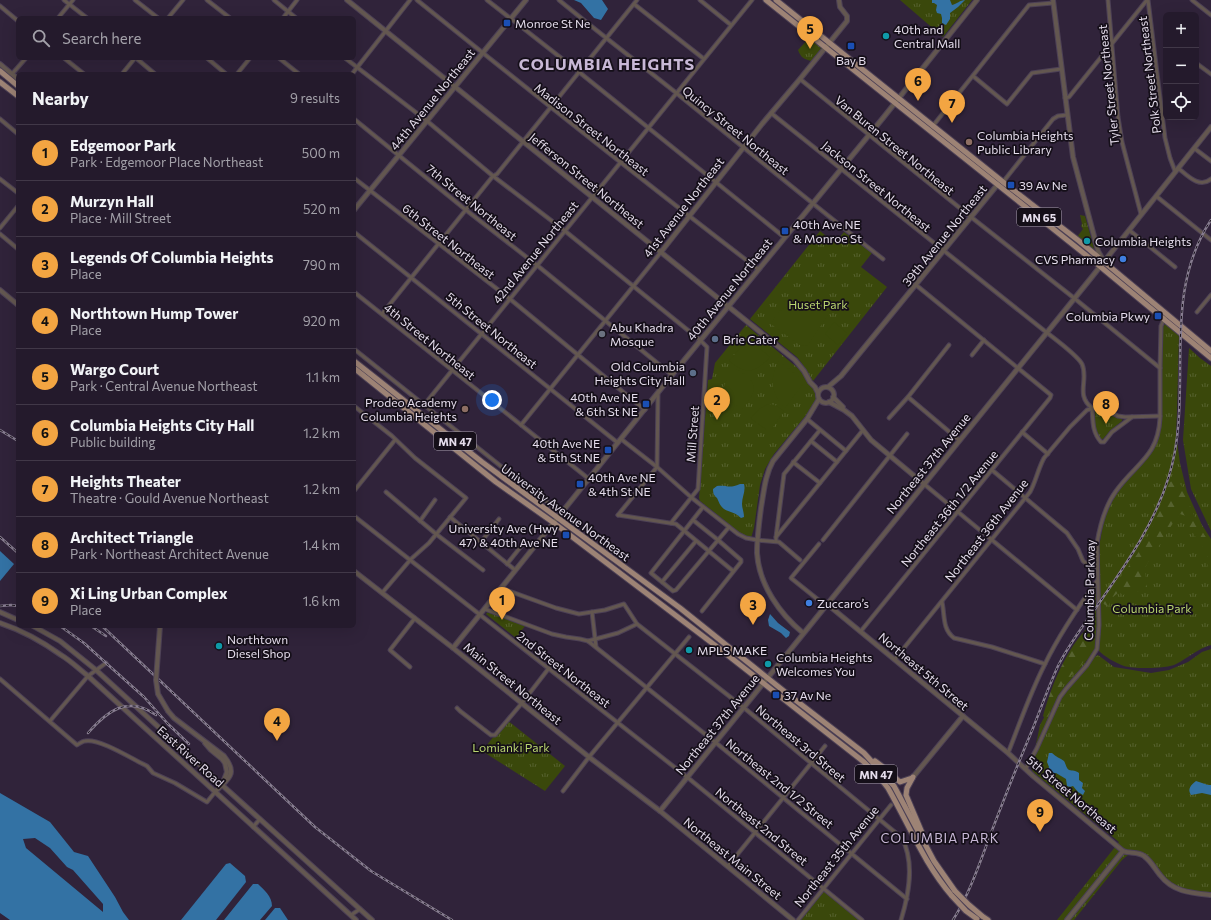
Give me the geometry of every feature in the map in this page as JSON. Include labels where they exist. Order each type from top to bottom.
[{"type":"main road","name":"MN 65","points":[[766,0],[828,45]]},
{"type":"main road","name":"MN 65","points":[[776,0],[828,45],[897,100],[997,184],[1058,233],[1102,264],[1211,358]]},
{"type":"main road","points":[[0,71],[16,84]]},
{"type":"main road","points":[[0,82],[16,94]]},
{"type":"main road","name":"MN 65","points":[[931,128],[1064,229],[1079,241],[1102,264]]},
{"type":"main road","points":[[1045,222],[1060,230],[1064,229]]},
{"type":"main road","points":[[1058,233],[1064,233],[1071,239],[1079,241]]},
{"type":"main road","name":"MN 65","points":[[1165,317],[1211,351]]},
{"type":"main road","name":"University Avenue Northeast","points":[[356,363],[763,683]]},
{"type":"main road","name":"University Avenue Northeast","points":[[356,370],[496,482],[555,520],[680,608],[767,678]]},
{"type":"main road","name":"MN 47","points":[[767,678],[864,753],[894,786],[934,861],[954,894],[966,910],[979,918],[988,920]]},
{"type":"main road","name":"MN 47","points":[[763,683],[872,769],[891,794],[921,851],[936,875],[954,894]]},
{"type":"main road","points":[[864,753],[900,782],[913,777]]},
{"type":"main road","points":[[913,777],[907,788],[906,795],[922,830],[928,850]]},
{"type":"street","points":[[64,0],[84,16]]},
{"type":"street","points":[[60,16],[73,0]]},
{"type":"street","points":[[135,0],[155,16]]},
{"type":"street","points":[[170,16],[183,0]]},
{"type":"street","points":[[207,0],[227,16]]},
{"type":"street","points":[[274,0],[293,16]]},
{"type":"street","points":[[285,16],[297,0]]},
{"type":"street","name":"Jefferson Street Northeast","points":[[346,0],[796,360],[818,393]]},
{"type":"street","points":[[354,72],[410,0]]},
{"type":"street","name":"Madison Street Northeast","points":[[417,0],[689,217],[758,269]]},
{"type":"street","points":[[487,0],[579,72],[784,238]]},
{"type":"street","name":"44th Avenue Northeast","points":[[356,208],[526,0]]},
{"type":"street","name":"Quincy Street Northeast","points":[[559,0],[744,147],[812,204],[883,259]]},
{"type":"street","points":[[382,314],[637,0]]},
{"type":"street","points":[[700,0],[731,25]]},
{"type":"street","name":"42nd Avenue Northeast","points":[[424,405],[752,0]]},
{"type":"street","name":"41st Avenue Northeast","points":[[521,425],[771,113],[847,21],[847,16],[840,7],[839,0]]},
{"type":"street","name":"40th Avenue Northeast","points":[[453,648],[700,340],[977,0]]},
{"type":"street","name":"Tyler Street Northeast","points":[[1108,0],[1118,118],[1127,166],[1141,214]]},
{"type":"street","points":[[1065,98],[1069,97],[1148,0]]},
{"type":"street","name":"Polk Street Northeast","points":[[1148,0],[1165,138],[1170,158],[1177,170]]},
{"type":"street","points":[[1192,0],[1211,15]]},
{"type":"street","points":[[931,128],[1029,6],[1053,2],[1073,157],[1102,264]]},
{"type":"street","points":[[634,4],[704,59]]},
{"type":"street","points":[[0,6],[16,19]]},
{"type":"street","points":[[12,74],[24,60]]},
{"type":"street","points":[[66,60],[82,72]]},
{"type":"street","points":[[124,72],[134,60]]},
{"type":"street","points":[[138,60],[154,72]]},
{"type":"street","points":[[209,60],[224,72]]},
{"type":"street","points":[[239,72],[248,60]]},
{"type":"street","points":[[282,60],[296,72]]},
{"type":"street","points":[[347,60],[493,176],[565,231],[700,340]]},
{"type":"street","points":[[0,64],[16,77]]},
{"type":"street","points":[[1199,65],[1211,74]]},
{"type":"street","points":[[973,76],[1007,104],[1032,73],[1062,69]]},
{"type":"street","name":"Van Buren Street Northeast","points":[[800,79],[1160,368]]},
{"type":"street","name":"Jackson Street Northeast","points":[[771,113],[1046,332],[1080,362],[1084,371],[1084,398],[1092,408]]},
{"type":"street","name":"39th Avenue Northeast","points":[[833,391],[841,376],[997,184],[1003,182],[1053,119],[1060,115],[1067,115]]},
{"type":"street","points":[[0,119],[16,132]]},
{"type":"street","name":"7th Street Northeast","points":[[356,121],[466,210],[606,320],[672,375]]},
{"type":"street","name":"Northeast 37th Avenue","points":[[660,811],[1211,127]]},
{"type":"street","points":[[1194,148],[1211,161]]},
{"type":"street","points":[[1177,170],[1196,182],[1204,183],[1211,179]]},
{"type":"street","points":[[0,179],[16,191]]},
{"type":"street","name":"6th Street Northeast","points":[[356,180],[510,299],[645,410]]},
{"type":"street","points":[[1156,196],[1211,240]]},
{"type":"street","points":[[0,228],[16,208]]},
{"type":"street","points":[[1129,230],[1175,267]]},
{"type":"street","points":[[0,234],[16,247]]},
{"type":"street","name":"5th Street Northeast","points":[[356,234],[618,443]]},
{"type":"street","points":[[916,285],[1018,368]]},
{"type":"street","points":[[0,290],[16,303]]},
{"type":"street","name":"4th Street Northeast","points":[[356,294],[589,479]]},
{"type":"street","points":[[1198,312],[1211,296]]},
{"type":"street","name":"Columbia Parkway","points":[[1026,768],[1037,748],[1060,697],[1087,665],[1097,649],[1099,625],[1097,543],[1099,531],[1106,509],[1117,489],[1154,446],[1160,416],[1162,326],[1165,317]]},
{"type":"street","name":"Mill Street","points":[[671,523],[698,489],[707,354],[707,347],[700,340]]},
{"type":"street","points":[[972,355],[984,340]]},
{"type":"street","points":[[889,418],[949,346]]},
{"type":"street","name":"University Avenue Northeast","points":[[356,351],[550,504]]},
{"type":"street","name":"Northeast 36th 1/2 Avenue","points":[[861,631],[1050,398],[1051,395],[1018,368]]},
{"type":"street","name":"39th Avenue Northeast","points":[[826,387],[841,376]]},
{"type":"street","points":[[809,380],[819,386],[826,387],[833,391],[834,397],[844,410]]},
{"type":"street","points":[[803,633],[785,617],[767,589],[759,565],[757,540],[765,484],[769,468],[808,417],[819,399],[818,393],[820,390],[826,387]]},
{"type":"street","points":[[658,393],[657,467],[618,515],[676,524],[733,571]]},
{"type":"street","points":[[829,402],[834,397]]},
{"type":"street","points":[[908,397],[959,440]]},
{"type":"street","points":[[819,399],[824,402],[829,402],[852,416],[871,440],[889,456],[1077,610]]},
{"type":"street","points":[[808,417],[824,402]]},
{"type":"street","points":[[356,408],[415,458],[466,498],[429,543],[410,560],[382,593]]},
{"type":"street","points":[[1132,417],[1112,432],[1104,442],[1101,442],[1094,431],[1092,408],[1103,408],[1118,416],[1160,416]]},
{"type":"street","name":"Northeast 36th Avenue","points":[[895,659],[1026,498],[1034,486],[1041,463],[1048,454],[1086,410],[1092,408]]},
{"type":"street","points":[[808,417],[820,430],[846,451]]},
{"type":"street","points":[[776,541],[784,474],[820,430]]},
{"type":"street","points":[[776,537],[863,430]]},
{"type":"street","points":[[1022,432],[1048,454]]},
{"type":"street","points":[[823,540],[907,434]]},
{"type":"street","points":[[621,439],[657,467],[703,507],[742,537],[779,542],[800,560]]},
{"type":"street","points":[[356,489],[395,440]]},
{"type":"street","points":[[811,441],[837,462]]},
{"type":"street","points":[[794,462],[820,483]]},
{"type":"street","points":[[992,470],[1067,532],[1073,540],[1083,561],[1090,566],[1097,567]]},
{"type":"street","points":[[386,492],[436,534],[484,570]]},
{"type":"street","points":[[420,520],[435,500]]},
{"type":"street","points":[[703,507],[651,573],[673,591],[676,590],[729,527]]},
{"type":"street","points":[[450,517],[516,570]]},
{"type":"street","name":"2nd Street Northeast","points":[[356,518],[687,777]]},
{"type":"street","points":[[481,542],[499,520]]},
{"type":"street","points":[[693,520],[741,560],[741,562],[702,611]]},
{"type":"street","points":[[662,582],[696,540]]},
{"type":"street","points":[[507,564],[523,544]]},
{"type":"street","points":[[819,544],[792,578],[826,605]]},
{"type":"street","name":"Main Street Northeast","points":[[356,573],[589,757],[660,811]]},
{"type":"street","points":[[1008,753],[1045,664],[1077,610],[1098,581]]},
{"type":"street","points":[[501,588],[556,608],[579,614],[592,612],[596,647]]},
{"type":"street","points":[[942,602],[944,611],[944,625],[954,638],[992,647],[1045,664]]},
{"type":"street","name":"Northeast 3rd Street","points":[[592,612],[605,610],[624,604],[637,624],[743,707],[902,838],[907,849],[910,873],[907,899]]},
{"type":"street","name":"Northeast 5th Street","points":[[826,605],[861,631],[1008,753]]},
{"type":"street","points":[[485,609],[552,634],[580,638],[588,641],[618,632],[637,624]]},
{"type":"street","points":[[0,612],[16,619]]},
{"type":"street","points":[[410,667],[390,650],[415,618]]},
{"type":"street","name":"East River Road","points":[[0,623],[10,626],[30,636],[61,655],[88,676],[356,920]]},
{"type":"street","name":"East River Road","points":[[37,628],[60,641],[96,670],[372,920]]},
{"type":"street","points":[[0,679],[77,745],[90,740],[101,743],[147,766],[153,773],[175,783],[207,802],[228,780],[231,774],[229,762],[213,747],[201,740],[174,718],[158,694],[156,680],[160,628]]},
{"type":"street","points":[[563,791],[589,757],[689,637]]},
{"type":"street","name":"Northeast 2nd 1/2 Street","points":[[588,641],[715,742],[907,899]]},
{"type":"street","points":[[50,721],[88,676],[106,663]]},
{"type":"street","points":[[457,708],[490,734],[495,735],[549,668]]},
{"type":"street","points":[[913,777],[963,716]]},
{"type":"street","points":[[728,866],[825,746]]},
{"type":"street","name":"5th Street Northeast","points":[[1008,753],[1124,851]]},
{"type":"street","name":"Northeast 2nd Street","points":[[687,777],[862,920]]},
{"type":"street","name":"Northeast 35th Avenue","points":[[798,920],[891,805]]},
{"type":"street","name":"Northeast Main Street","points":[[660,811],[794,920]]},
{"type":"street","points":[[253,827],[260,819]]},
{"type":"street","points":[[1067,920],[1124,851],[1137,853],[1146,857],[1164,880],[1175,888],[1193,894],[1211,895]]},
{"type":"street","points":[[901,920],[907,899]]},
{"type":"street","points":[[351,915],[360,909]]},
{"type":"green space","points":[[900,0],[972,0],[943,37]]},
{"type":"green space","points":[[810,37],[822,48],[811,61],[803,58],[798,50]]},
{"type":"green space","points":[[1080,215],[1085,216],[1095,252],[1082,239],[1077,237],[1083,229],[1081,226]]},
{"type":"green space","name":"Huset Park","points":[[820,231],[835,243],[844,232],[872,253],[861,267],[887,287],[813,381],[797,357],[750,319]]},
{"type":"green space","points":[[799,303],[815,305],[830,312],[808,345],[801,346],[771,324],[776,315],[782,309]]},
{"type":"green space","points":[[834,322],[847,333],[838,345],[825,334]]},
{"type":"green space","name":"Columbia Park","points":[[1165,324],[1179,333],[1176,434],[1180,463],[1187,492],[1202,525],[1211,539],[1211,645],[1197,651],[1172,666],[1166,667],[1142,668],[1124,666],[1110,659],[1098,650],[1084,663],[1098,655],[1114,667],[1151,673],[1169,670],[1188,662],[1202,652],[1211,649],[1211,893],[1189,890],[1173,885],[1165,879],[1146,855],[1142,852],[1134,850],[1122,860],[1074,920],[1057,920],[1119,842],[1033,772],[1031,768],[1040,725],[1076,654],[1092,629],[1091,593],[1100,578],[1099,547],[1104,519],[1113,499],[1152,452],[1159,435],[1161,423],[1162,328]]},
{"type":"green space","points":[[746,325],[800,370],[817,393],[816,402],[810,412],[774,454],[765,469],[760,485],[754,528],[751,538],[740,534],[725,523],[724,520],[700,501],[699,498],[708,380],[712,379],[715,363]]},
{"type":"green space","points":[[750,340],[770,357],[755,369],[740,369],[729,361],[746,341]]},
{"type":"green space","points":[[1189,348],[1211,366],[1211,531],[1191,489],[1183,440]]},
{"type":"green space","points":[[779,361],[803,380],[803,384],[785,408],[780,403],[774,392],[773,386],[774,373]]},
{"type":"green space","points":[[737,369],[749,378],[754,387],[751,397],[742,409],[726,397],[723,390],[726,381]]},
{"type":"green space","points":[[768,404],[775,405],[784,411],[771,430],[767,430],[750,418]]},
{"type":"green space","points":[[1096,409],[1102,409],[1111,415],[1122,419],[1122,421],[1103,439],[1099,436],[1093,420]]},
{"type":"green space","points":[[1177,480],[1182,487],[1198,525],[1211,545],[1211,583],[1208,577],[1207,554],[1189,527],[1186,516],[1180,514],[1149,560],[1145,570],[1147,589],[1123,595],[1119,592],[1113,597],[1108,606],[1105,605],[1103,603],[1139,552],[1149,534],[1169,482]]},
{"type":"green space","points":[[488,612],[525,626],[516,638],[486,614]]},
{"type":"green space","points":[[1090,625],[1093,634],[1087,655],[1082,664],[1062,685],[1048,716],[1045,718],[1043,716],[1055,679],[1081,634]]},
{"type":"green space","name":"Lomianki Park","points":[[507,720],[565,766],[545,791],[482,751]]},
{"type":"green space","points":[[824,891],[859,920],[801,920]]},
{"type":"water","points":[[574,0],[602,0],[608,9],[601,20],[594,18],[581,3]]},
{"type":"water","points":[[932,0],[950,0],[952,5],[965,0],[950,13],[950,19],[946,25],[942,23],[941,14],[937,13],[937,5],[932,3]]},
{"type":"water","points":[[744,484],[742,504],[744,517],[741,518],[723,508],[713,491],[713,489],[717,486],[731,487]]},
{"type":"water","points":[[0,551],[14,564],[0,581]]},
{"type":"water","points":[[770,614],[778,623],[790,632],[789,636],[786,638],[781,633],[769,626],[768,620]]},
{"type":"water","points":[[1049,753],[1052,753],[1064,761],[1069,770],[1079,773],[1079,780],[1083,783],[1082,788],[1085,791],[1083,795],[1073,786],[1067,786],[1066,779],[1056,773],[1048,775],[1045,774],[1049,767],[1047,762]]},
{"type":"water","points":[[1196,781],[1211,785],[1211,795],[1202,793],[1191,795],[1189,791],[1190,787]]},
{"type":"water","points":[[0,793],[50,822],[74,852],[88,856],[129,920],[10,920],[0,913]],"holes":[[[35,838],[50,848],[67,867],[73,870],[103,904],[103,912],[26,848],[23,839]]]},
{"type":"water","points":[[230,863],[245,876],[246,882],[216,920],[181,920],[226,864]]},
{"type":"water","points":[[253,884],[258,884],[265,891],[271,899],[272,906],[260,920],[224,920]]},
{"type":"water","points":[[275,908],[280,908],[288,920],[265,920]]},
{"type":"railway","points":[[953,920],[965,899],[1058,666],[1075,637],[1117,578],[1137,546],[1147,529],[1163,494],[1169,476],[1176,444],[1179,411],[1182,313],[1186,281],[1195,250],[1211,220]]},
{"type":"railway","points":[[0,430],[16,440]]},
{"type":"railway","points":[[0,537],[16,551]]},
{"type":"railway","points":[[0,606],[16,606]]},
{"type":"railway","points":[[63,628],[84,643],[144,697],[168,724],[189,744]]},
{"type":"railway","points":[[94,628],[106,636]]},
{"type":"railway","points":[[104,628],[315,827],[371,871],[452,920]]},
{"type":"railway","points":[[88,733],[110,712],[119,708],[136,706],[146,709],[156,715]]},
{"type":"place","name":"Monroe St Ne","points":[[507,23]]},
{"type":"place","name":"40th and Central Mall","points":[[886,36]]},
{"type":"place","name":"Bay B","points":[[851,46]]},
{"type":"place","name":"Wargo Court","points":[[810,49]]},
{"type":"place","name":"Columbia Heights City Hall","points":[[918,101]]},
{"type":"place","name":"Heights Theater","points":[[952,123]]},
{"type":"place","name":"Columbia Heights Public Library","points":[[969,142]]},
{"type":"place","name":"39 Av Ne","points":[[1011,185]]},
{"type":"place","name":"40th Ave NE & Monroe St","points":[[785,231]]},
{"type":"place","name":"Columbia Heights","points":[[1087,241]]},
{"type":"place","name":"CVS Pharmacy","points":[[1123,259]]},
{"type":"place","name":"Columbia Pkwy","points":[[1158,316]]},
{"type":"place","name":"Abu Khadra Mosque","points":[[602,334]]},
{"type":"place","name":"Brie Cater","points":[[715,339]]},
{"type":"place","name":"Old Columbia Heights City Hall","points":[[693,373]]},
{"type":"place","name":"40th Ave NE & 6th St NE","points":[[646,404]]},
{"type":"place","name":"Prodeo Academy Columbia Heights","points":[[465,409]]},
{"type":"place","name":"Murzyn Hall","points":[[717,420]]},
{"type":"place","name":"Architect Triangle","points":[[1106,424]]},
{"type":"place","name":"40th Ave NE & 5th St NE","points":[[608,450]]},
{"type":"place","name":"40th Ave NE & 4th St NE","points":[[580,484]]},
{"type":"place","name":"University Ave (Hwy 47) & 40th Ave NE","points":[[566,535]]},
{"type":"place","name":"Zuccaro’s","points":[[809,603]]},
{"type":"place","name":"Edgemoor Park","points":[[502,620]]},
{"type":"place","name":"Legends Of Columbia Heights","points":[[753,625]]},
{"type":"place","name":"Northtown Diesel Shop","points":[[219,646]]},
{"type":"place","name":"MPLS MAKE","points":[[689,650]]},
{"type":"place","name":"Columbia Heights Welcomes You","points":[[768,664]]},
{"type":"place","name":"37 Av Ne","points":[[776,695]]},
{"type":"place","name":"Northtown Hump Tower","points":[[277,741]]},
{"type":"place","name":"Xi Ling Urban Complex","points":[[1040,832]]},
{"type":"district","name":"COLUMBIA HEIGHTS","points":[[607,63]]},
{"type":"district","name":"COLUMBIA PARK","points":[[940,838]]}]
